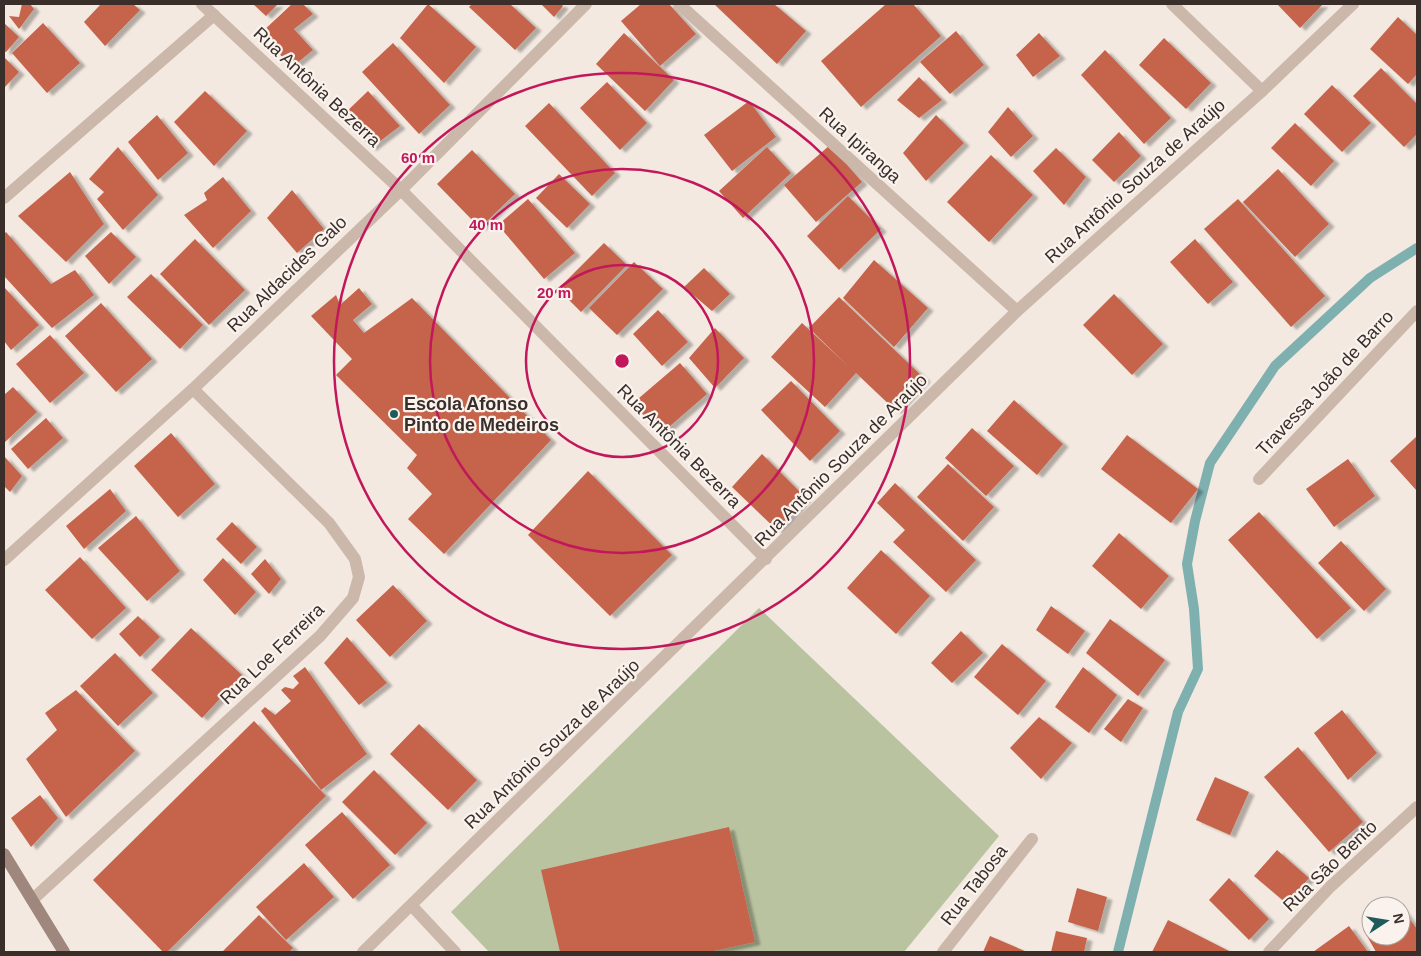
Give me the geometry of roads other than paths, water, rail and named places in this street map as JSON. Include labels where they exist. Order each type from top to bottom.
[{"type":"street","name":"Rua Antônia Bezerra","points":[[202,4],[401,190],[766,559]]},
{"type":"street","name":"Rua Aldacides Galo","points":[[4,560],[193,389],[401,190],[586,4]]},
{"type":"street","name":"Rua Ipiranga","points":[[679,4],[1017,311]]},
{"type":"street","points":[[1172,4],[1262,91]]},
{"type":"street","name":"Rua Antônio Souza de Araújo","points":[[363,952],[1017,311],[1262,91],[1353,4]]},
{"type":"street","points":[[4,198],[214,15]]},
{"type":"street","name":"Travessa João de Barro","points":[[1259,478],[1417,311]]},
{"type":"street","name":"Rua Loe Ferreira","points":[[32,900],[320,636],[353,598],[359,577],[355,559],[330,523],[193,389]]},
{"type":"street","name":"Rua São Bento","points":[[1270,952],[1330,887],[1417,807]]},
{"type":"street","name":"Rua Tabosa","points":[[943,952],[1032,839]]},
{"type":"street","points":[[4,854],[64,952]]},
{"type":"street","points":[[412,906],[455,952]]},
{"type":"waterway","points":[[1118,952],[1178,712],[1198,669],[1194,609],[1187,564],[1195,521],[1210,463],[1275,366],[1370,278],[1417,248]]},
{"type":"place","name":"Escola Afonso Pinto de Medeiros","points":[[394,414]]}]
